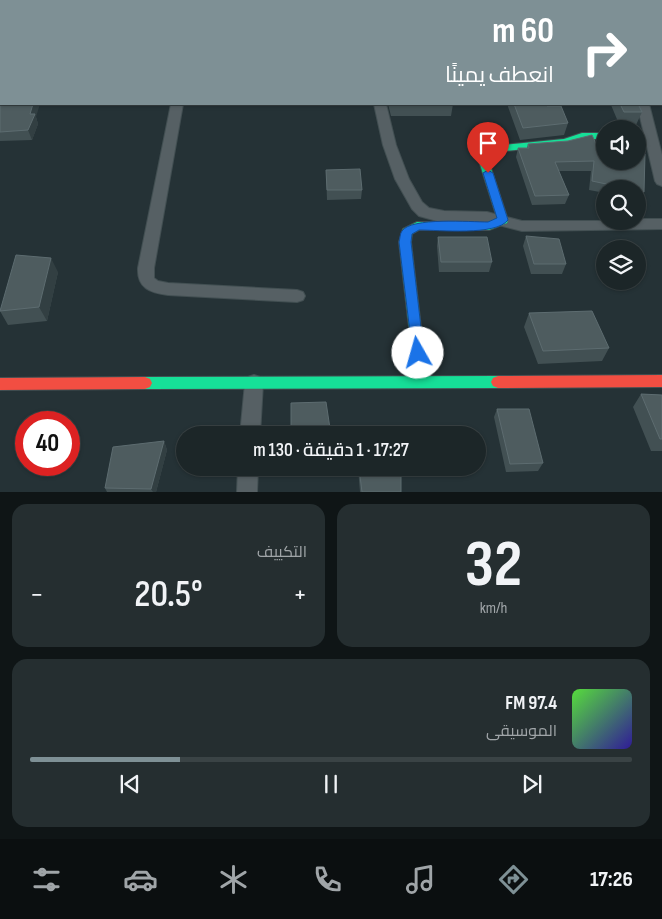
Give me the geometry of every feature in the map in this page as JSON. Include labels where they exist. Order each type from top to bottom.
[{"type":"street","points":[[178,105],[146,268],[145,277],[147,282],[151,286],[168,289],[297,296]]},
{"type":"street","points":[[380,105],[393,154],[409,194],[419,209],[432,215],[482,216],[503,220],[510,225],[522,226],[662,224]]},
{"type":"street","points":[[643,105],[656,132],[662,181]]},
{"type":"street","points":[[503,220],[484,158],[492,149],[565,142],[582,136],[596,136]]},
{"type":"street","points":[[418,353],[405,242],[406,232],[417,226],[489,226],[503,220]]},
{"type":"street","points":[[0,384],[662,381]]},
{"type":"street","points":[[251,426],[254,383]]},
{"type":"street","points":[[247,492],[248,476]]},
{"type":"building","points":[[0,105],[33,105],[30,114],[35,114],[28,130],[0,132]]},
{"type":"building","points":[[514,105],[561,106],[568,123],[523,128]]},
{"type":"building","points":[[620,105],[638,105],[642,112],[624,112]]},
{"type":"building","points":[[592,135],[596,144],[596,170],[645,170],[644,180],[596,180],[596,182],[592,181],[594,161],[555,162],[569,195],[535,196],[518,148],[529,148],[528,144],[568,141]]},
{"type":"building","points":[[360,169],[362,190],[327,190],[326,170]]},
{"type":"building","points":[[526,236],[559,239],[566,264],[534,264]]},
{"type":"building","points":[[438,237],[487,237],[492,262],[441,262]]},
{"type":"building","points":[[16,255],[51,258],[39,307],[0,311]]},
{"type":"building","points":[[592,311],[609,348],[543,351],[529,313]]},
{"type":"building","points":[[641,394],[662,395],[662,439],[660,439]]},
{"type":"building","points":[[326,402],[330,426],[291,426],[291,403]]},
{"type":"building","points":[[497,409],[529,409],[543,463],[510,464]]},
{"type":"building","points":[[164,441],[151,489],[105,488],[113,447]]},
{"type":"building","points":[[360,476],[401,476],[401,492],[362,492]]},
{"type":"traffic: fast","points":[[418,353],[405,242],[407,232],[417,226],[489,226],[503,220],[483,158],[492,149],[565,142],[582,136],[596,136]]},
{"type":"traffic: fast","points":[[145,383],[498,382]]},
{"type":"traffic: jam","points":[[498,382],[662,381]]},
{"type":"traffic: jam","points":[[0,384],[145,383]]},
{"type":"route","points":[[418,353],[405,242],[406,232],[417,226],[489,226],[503,220],[488,173]]}]
